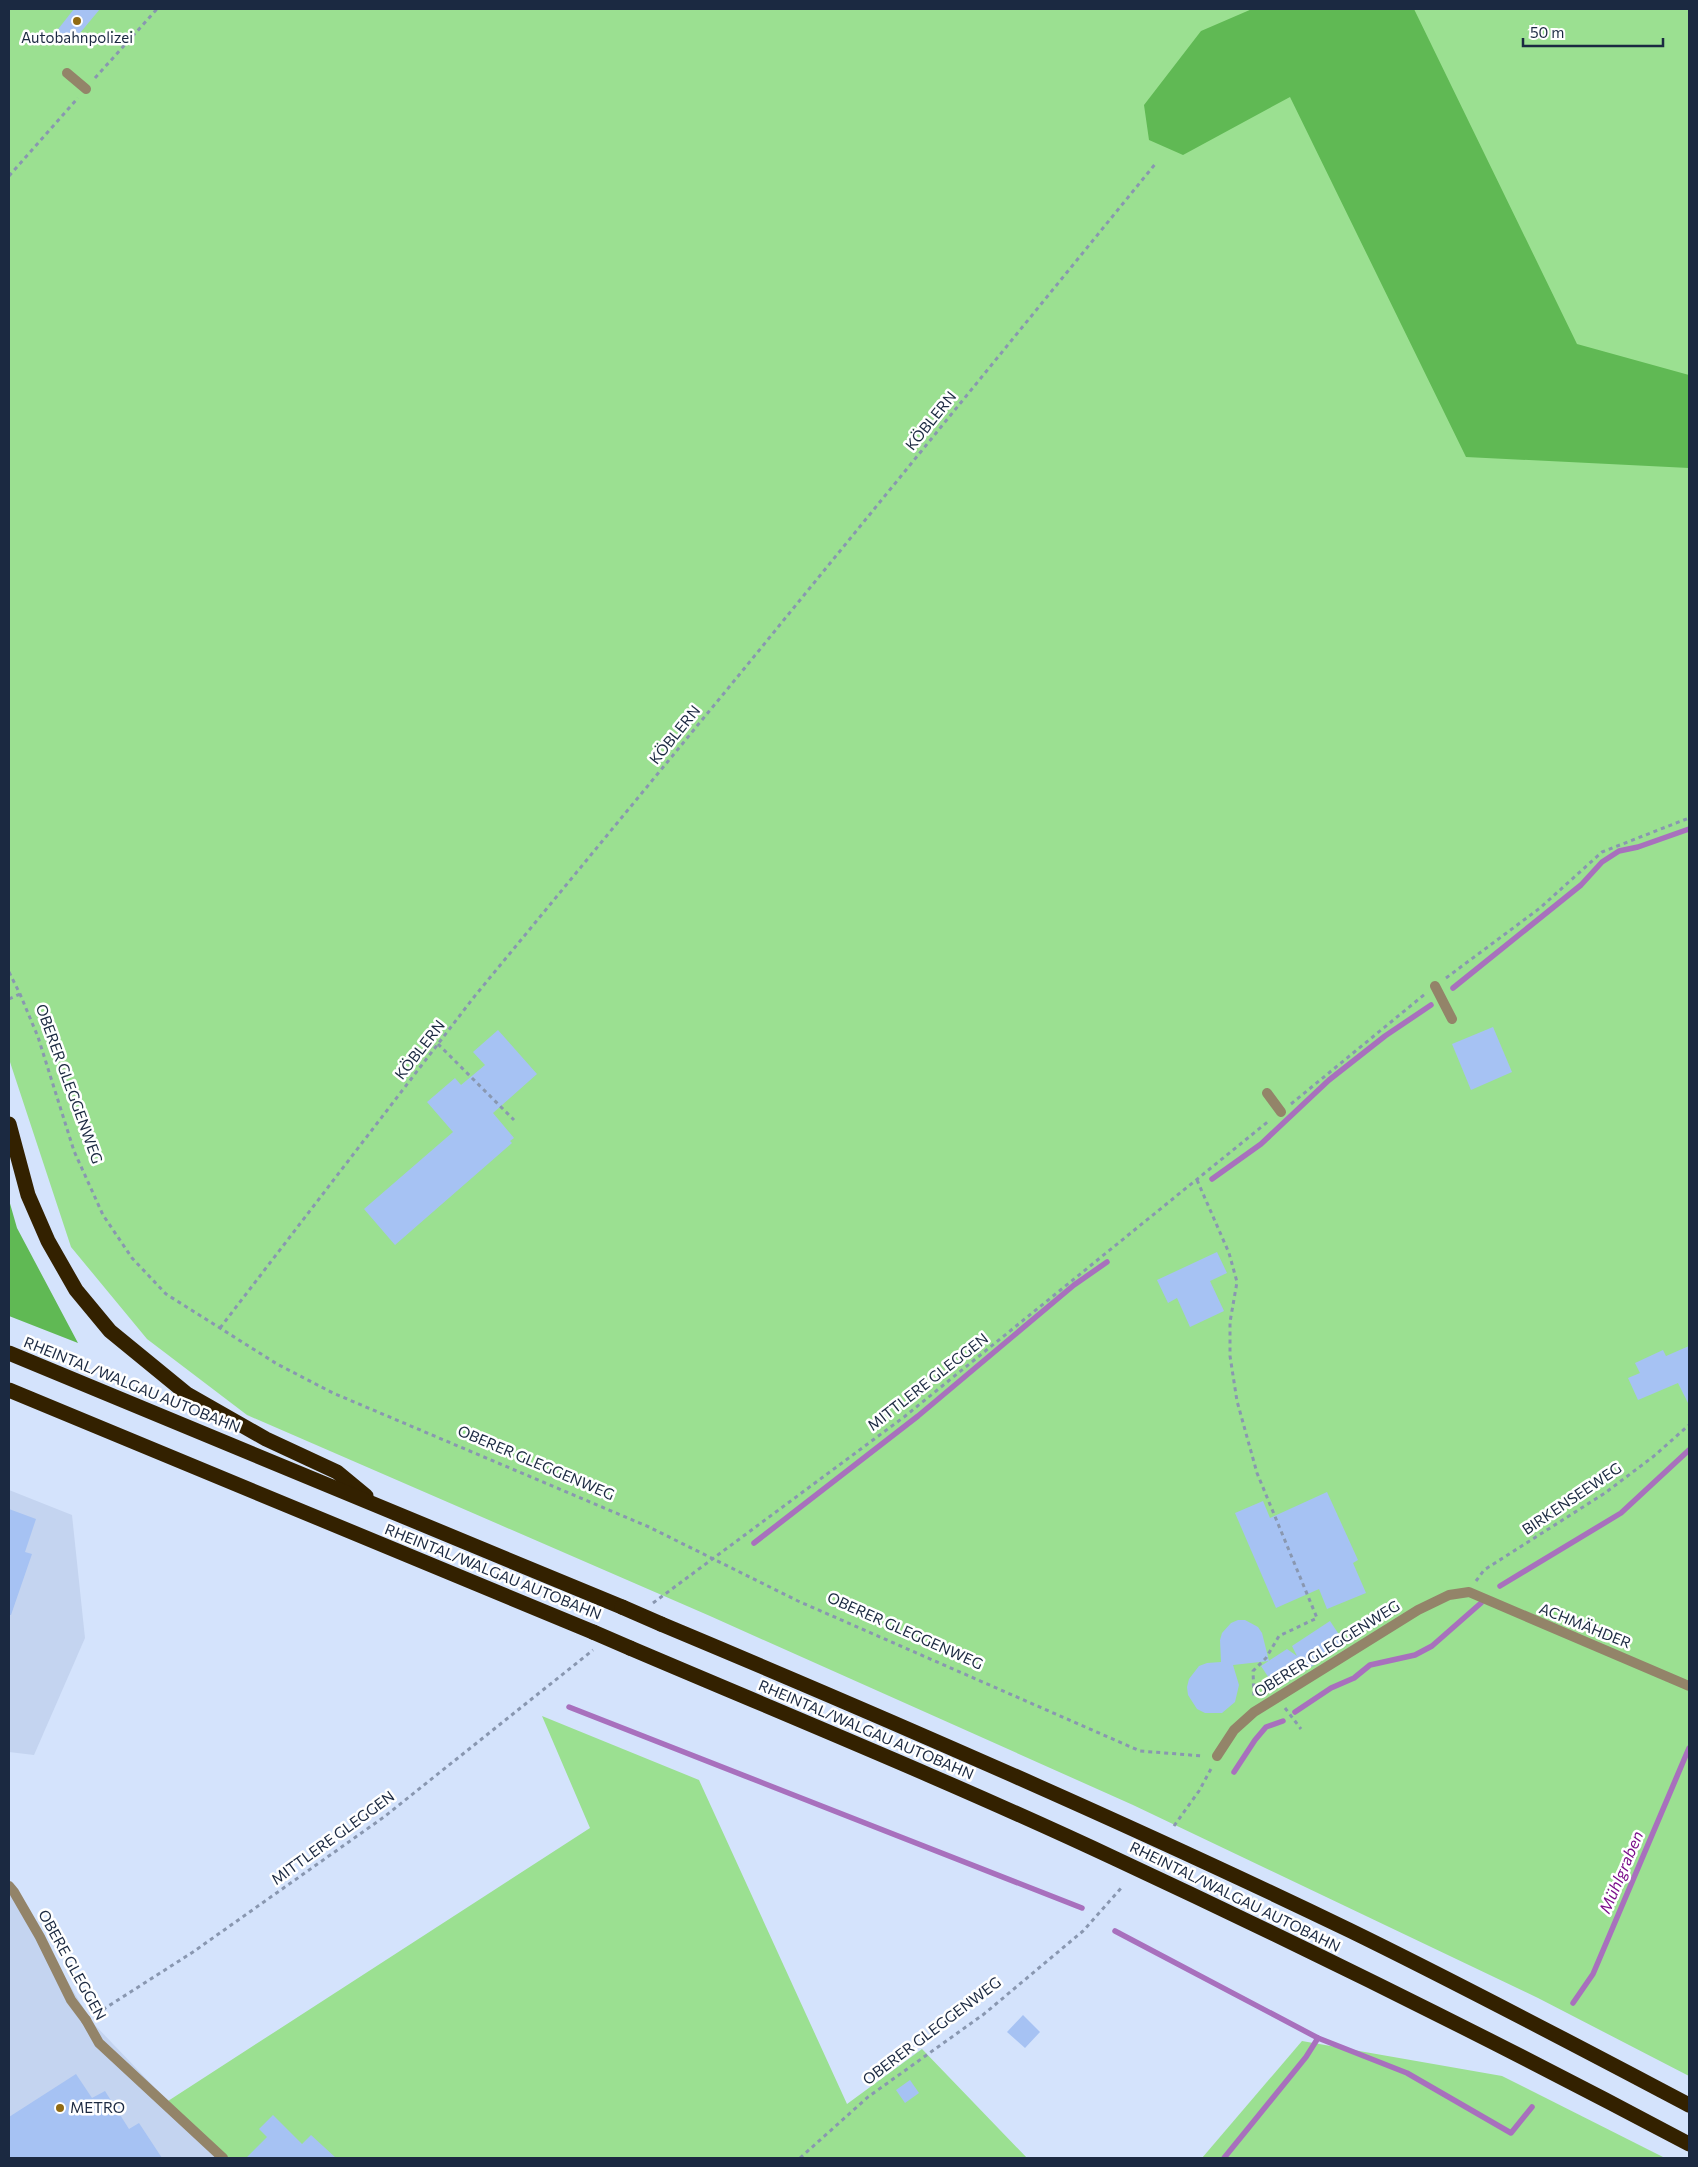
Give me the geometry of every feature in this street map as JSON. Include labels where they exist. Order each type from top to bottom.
[{"type":"highway","points":[[9,1124],[28,1195],[48,1241],[76,1290],[110,1331],[187,1394],[266,1439],[337,1472],[376,1505]]},
{"type":"highway","name":"RHEINTAL/WALGAU AUTOBAHN","points":[[9,1353],[834,1696],[1075,1802],[1350,1931],[1689,2105]]},
{"type":"highway","name":"RHEINTAL/WALGAU AUTOBAHN","points":[[9,1390],[593,1632],[939,1780],[1117,1859],[1346,1969],[1577,2084],[1689,2144]]},
{"type":"street","points":[[67,73],[86,88]]},
{"type":"street","points":[[1435,986],[1452,1020]]},
{"type":"street","points":[[1266,1093],[1281,1112]]},
{"type":"street","name":"OBERER GLEGGENWEG","points":[[1217,1756],[1234,1730],[1254,1712],[1418,1610],[1449,1595],[1469,1592]]},
{"type":"street","name":"ACHMÄHDER","points":[[1469,1592],[1689,1686]]},
{"type":"street","name":"OBERE GLEGGEN","points":[[9,1886],[40,1937],[72,2000],[99,2043],[223,2158]]},
{"type":"path","name":"KÖBLERN","points":[[220,1328],[474,997],[746,668],[1156,163]]},
{"type":"path","name":"OBERER GLEGGENWEG","points":[[9,972],[38,1038],[74,1151],[103,1215],[132,1258],[166,1294],[277,1364],[333,1393],[649,1527],[798,1600],[1140,1750],[1217,1756]]},
{"type":"path","points":[[9,999],[20,994]]},
{"type":"path","points":[[438,1044],[514,1120]]},
{"type":"path","name":"MITTLERE GLEGGEN","points":[[665,1593],[904,1417],[1197,1180],[1229,1253],[1237,1282],[1230,1322],[1230,1356],[1237,1401],[1257,1473],[1317,1618],[1279,1636],[1266,1658],[1253,1671],[1254,1712]]},
{"type":"path","name":"BIRKENSEEWEG","points":[[1469,1592],[1484,1570],[1605,1493],[1654,1456],[1689,1425]]},
{"type":"path","name":"MITTLERE GLEGGEN","points":[[86,2020],[193,1952],[384,1817],[583,1658]]},
{"type":"path","points":[[1277,1698],[1301,1730]]},
{"type":"path","points":[[1174,1826],[1199,1791],[1217,1756]]},
{"type":"path","name":"OBERER GLEGGENWEG","points":[[800,2158],[868,2097],[984,2014],[1083,1931],[1123,1886]]},
{"type":"shaded area","points":[[9,1490],[72,1515],[85,1638],[34,1755],[9,1752]]},
{"type":"shaded area","points":[[9,1882],[91,2021],[222,2158],[9,2158]]},
{"type":"green space","points":[[9,9],[1689,9],[1689,2076],[1538,1998],[1133,1805],[710,1616],[247,1415],[147,1339],[71,1247],[9,1059]]},
{"type":"green space","points":[[1252,9],[1414,9],[1577,344],[1689,375],[1689,468],[1466,457],[1290,97],[1183,155],[1149,140],[1144,105],[1201,31]]},
{"type":"green space","points":[[9,1200],[17,1228],[78,1343],[9,1316]]},
{"type":"green space","points":[[542,1716],[699,1780],[847,2104],[922,2049],[1027,2158],[222,2158],[168,2101],[590,1828]]},
{"type":"green space","points":[[1302,2041],[1502,2076],[1665,2158],[1202,2158]]},
{"type":"building","name":"Autobahnpolizei","points":[[74,9],[100,9],[70,45],[55,33]]},
{"type":"building","points":[[1493,1027],[1512,1072],[1471,1090],[1452,1044]]},
{"type":"building","points":[[498,1030],[537,1074],[493,1113],[514,1138],[510,1141],[512,1143],[395,1245],[364,1209],[453,1132],[427,1102],[455,1078],[461,1085],[485,1065],[473,1052]]},
{"type":"building","points":[[1217,1252],[1227,1273],[1210,1281],[1224,1311],[1190,1327],[1177,1298],[1168,1303],[1157,1280]]},
{"type":"building","points":[[1689,1346],[1689,1405],[1678,1383],[1638,1400],[1628,1378],[1640,1373],[1635,1363],[1663,1350],[1666,1356]]},
{"type":"building","points":[[1327,1492],[1358,1560],[1353,1563],[1366,1593],[1327,1609],[1319,1589],[1276,1608],[1235,1513],[1263,1501],[1270,1518]]},
{"type":"building","points":[[9,1509],[36,1519],[25,1552],[32,1554],[11,1615],[9,1615]]},
{"type":"building","points":[[1245,1620],[1258,1627],[1262,1633],[1269,1661],[1233,1665],[1239,1685],[1235,1702],[1222,1713],[1205,1713],[1197,1709],[1188,1695],[1189,1679],[1199,1666],[1207,1663],[1221,1662],[1220,1640],[1222,1633],[1231,1623]]},
{"type":"building","points":[[1330,1621],[1346,1645],[1276,1689],[1261,1666],[1287,1649],[1297,1656],[1292,1646]]},
{"type":"building","points":[[1023,2015],[1040,2032],[1025,2048],[1007,2032]]},
{"type":"building","name":"METRO","points":[[76,2074],[92,2098],[105,2091],[129,2129],[139,2123],[162,2158],[9,2158],[9,2117]]},
{"type":"building","points":[[910,2080],[919,2093],[905,2103],[896,2090]]},
{"type":"building","points":[[273,2115],[302,2144],[311,2135],[336,2158],[246,2158],[267,2137],[259,2129]]},
{"type":"waterway","points":[[1453,988],[1581,885],[1602,862],[1619,851],[1638,847],[1689,829]]},
{"type":"waterway","points":[[1212,1179],[1261,1144],[1329,1080],[1385,1036],[1431,1005]]},
{"type":"waterway","points":[[754,1543],[918,1416],[1074,1285],[1107,1262]]},
{"type":"waterway","points":[[1500,1586],[1621,1513],[1689,1450]]},
{"type":"waterway","points":[[1295,1712],[1331,1688],[1354,1678],[1370,1665],[1415,1655],[1432,1646],[1481,1603]]},
{"type":"waterway","points":[[569,1707],[1082,1908]]},
{"type":"waterway","points":[[1234,1772],[1266,1727],[1283,1721]]},
{"type":"waterway","name":"Mühlgraben","points":[[1573,2003],[1593,1974],[1689,1748]]},
{"type":"waterway","points":[[1115,1931],[1318,2038],[1407,2073],[1511,2133],[1532,2107]]},
{"type":"waterway","points":[[1224,2158],[1306,2057],[1318,2038]]},
{"type":"place","name":"Autobahnpolizei","points":[[77,21]]},
{"type":"place","name":"METRO","points":[[60,2108]]}]
